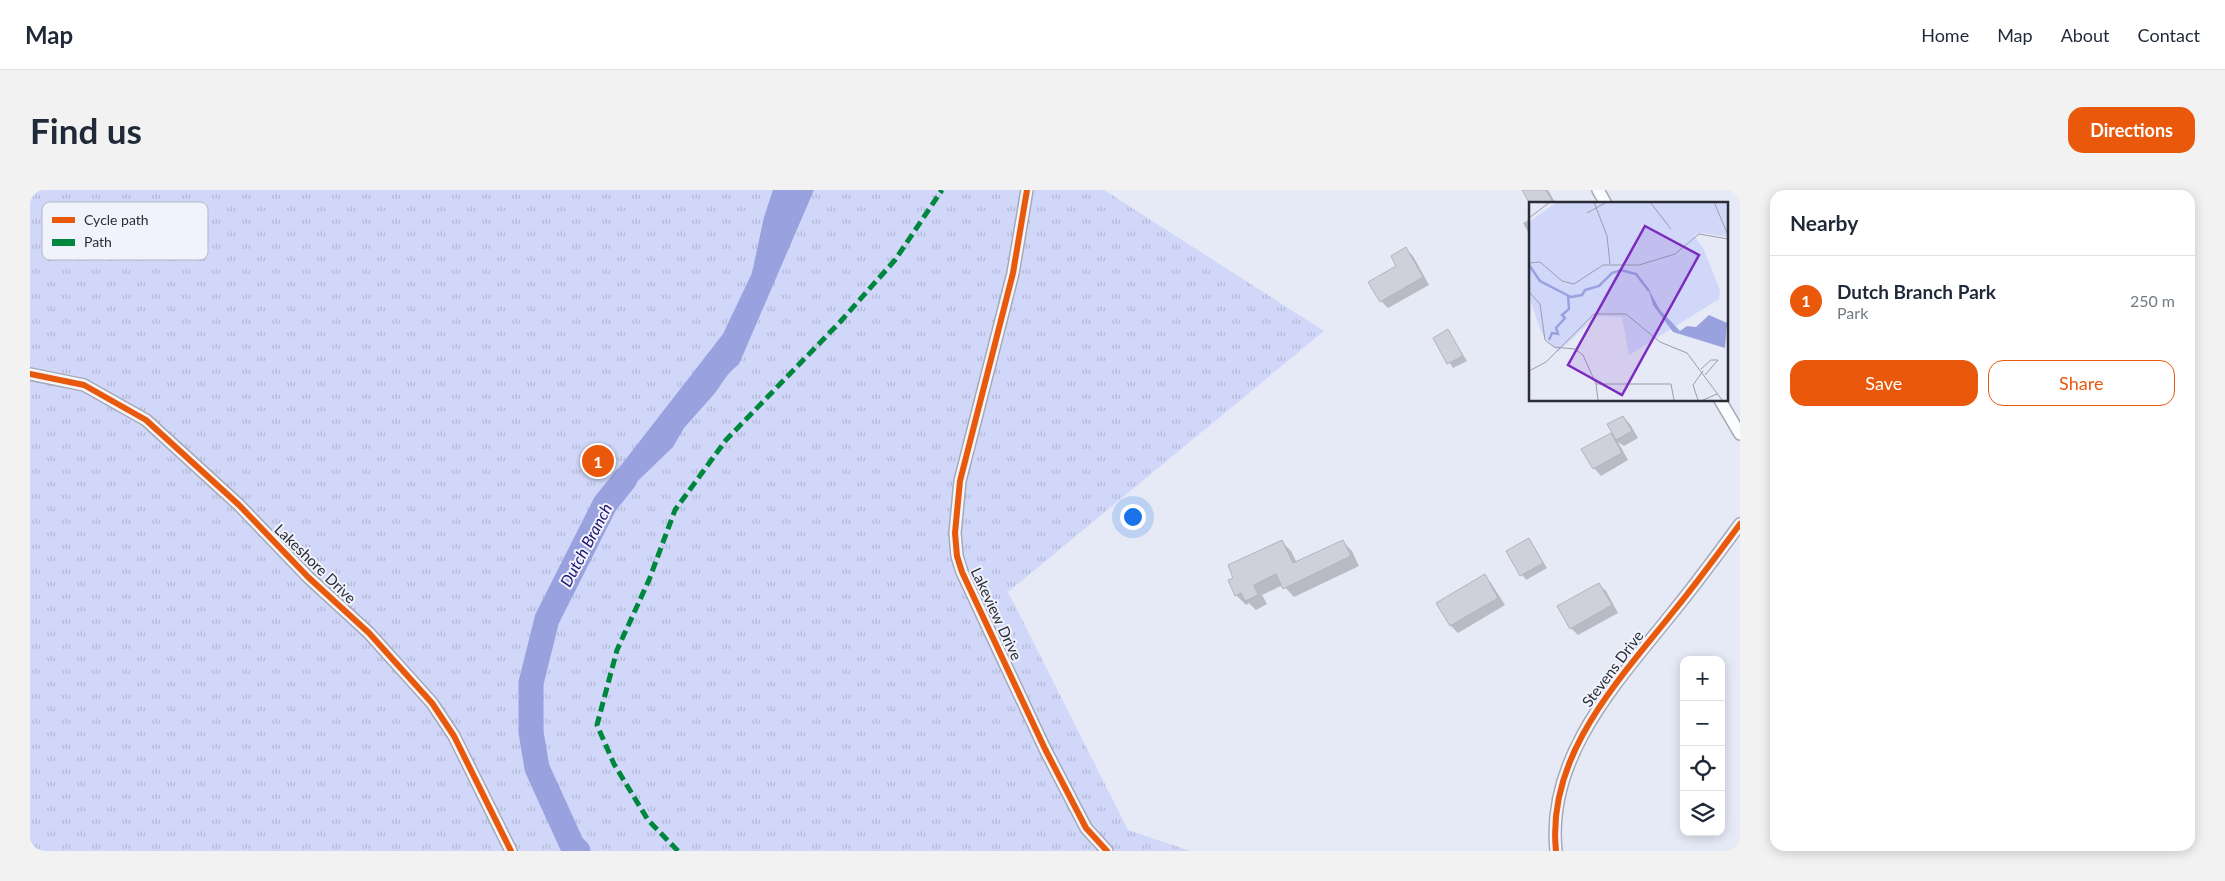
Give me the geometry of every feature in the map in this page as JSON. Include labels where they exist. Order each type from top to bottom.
[{"type":"street","name":"Lakeview Drive","points":[[1027,190],[1013,273],[960,481],[955,533],[957,556],[962,572],[1045,749],[1086,828],[1107,851]]},
{"type":"street","points":[[1598,190],[1605,202]]},
{"type":"street","name":"Lakeshore Drive","points":[[30,374],[84,385],[146,420],[239,505],[308,577],[369,633],[432,703],[454,736],[511,851]]},
{"type":"street","points":[[1721,401],[1740,434]]},
{"type":"street","name":"Stevens Drive","points":[[1556,851],[1554,835],[1560,788],[1567,766],[1588,723],[1622,675],[1697,583],[1740,524]]},
{"type":"green space","points":[[30,190],[1104,190],[1324,331],[1008,592],[1128,830],[1190,851],[30,851]]},
{"type":"water","points":[[773,190],[814,190],[739,364],[729,373],[715,393],[684,428],[673,447],[618,500],[605,504],[599,497],[615,473],[723,334],[752,273],[764,217]]},
{"type":"building","points":[[1522,190],[1546,190],[1553,202],[1529,202]]},
{"type":"building","points":[[1406,247],[1423,277],[1380,302],[1368,282],[1396,266],[1391,256]]},
{"type":"building","points":[[1448,329],[1463,356],[1447,364],[1433,338]]},
{"type":"building","points":[[1623,416],[1632,431],[1616,440],[1607,424]]},
{"type":"building","points":[[1611,433],[1622,453],[1593,469],[1581,449]]},
{"type":"building","points":[[1529,538],[1543,563],[1520,576],[1506,551]]},
{"type":"building","points":[[1282,540],[1293,563],[1343,540],[1351,556],[1283,589],[1276,574],[1254,585],[1258,595],[1245,601],[1241,593],[1235,596],[1228,580],[1233,578],[1228,565]]},
{"type":"building","points":[[1485,574],[1498,598],[1450,626],[1436,603]]},
{"type":"building","points":[[1599,583],[1612,605],[1570,629],[1557,606]]},
{"type":"waterway","name":"Dutch Branch","points":[[578,851],[572,845],[537,768],[531,732],[531,683],[547,619],[605,504],[625,479]]},
{"type":"marked path","points":[[678,851],[648,820],[614,764],[597,725],[617,650],[649,580],[675,510],[726,440],[840,322],[895,260],[942,190]]},
{"type":"cycle path","points":[[1027,190],[1013,273],[960,481],[955,533],[957,556],[962,572],[1045,749],[1086,828],[1107,851]]},
{"type":"cycle path","points":[[30,374],[84,385],[146,420],[239,505],[308,577],[369,633],[432,703],[454,736],[511,851]]},
{"type":"cycle path","points":[[1556,851],[1556,816],[1562,783],[1574,752],[1590,722],[1630,665],[1690,591],[1740,524]]},
{"type":"place","name":"Dutch Branch Park","points":[[598,461]]}]
